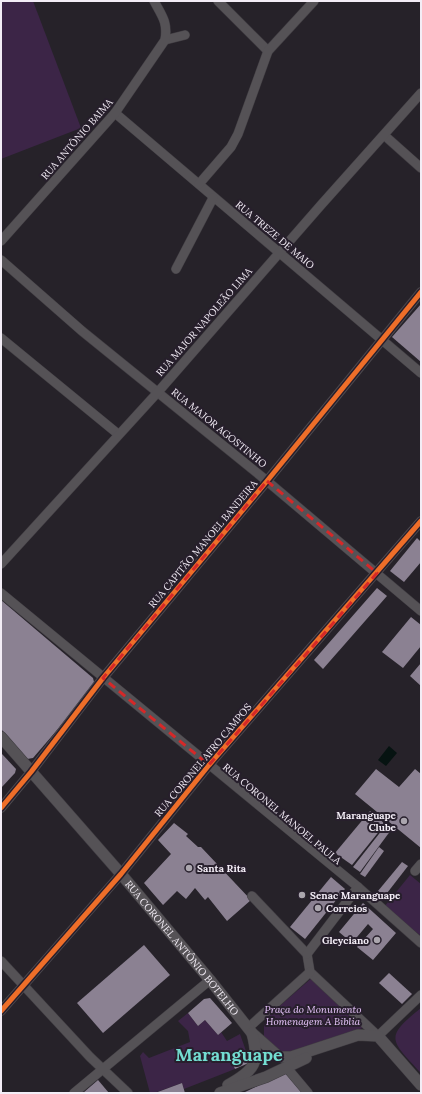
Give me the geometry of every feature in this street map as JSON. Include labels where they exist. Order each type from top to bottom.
[{"type":"street","points":[[154,1],[166,22],[167,30],[165,40],[184,35]]},
{"type":"street","points":[[218,1],[268,51]]},
{"type":"street","points":[[199,184],[231,147],[238,134],[268,51],[314,1]]},
{"type":"street","name":"RUA ANTÔNIO BAIMA","points":[[1,241],[115,113],[165,40]]},
{"type":"street","name":"RUA MAJOR NAPOLEÃO LIMA","points":[[1,564],[118,434],[158,392],[421,94]]},
{"type":"street","name":"RUA TREZE DE MAIO","points":[[115,113],[199,184],[213,198],[421,373]]},
{"type":"street","points":[[384,135],[421,168]]},
{"type":"street","points":[[176,269],[213,198]]},
{"type":"street","name":"RUA MAJOR AGOSTINHO","points":[[2,262],[82,331],[267,481],[421,611]]},
{"type":"street","name":"RUA CAPITÃO MANOEL BANDEIRA","points":[[1,808],[31,772],[103,678],[267,481],[421,292]]},
{"type":"street","points":[[1,338],[118,434]]},
{"type":"street","name":"RUA CORONEL AFRO CAMPOS","points":[[1,1011],[121,874],[209,765],[421,521]]},
{"type":"street","name":"RUA CORONEL MANOEL PAULA","points":[[1,593],[358,887],[421,943]]},
{"type":"street","name":"RUA CORONEL ANTÔNIO BOTELHO","points":[[1,737],[121,874],[250,1030],[278,1056],[291,1057],[358,1035]]},
{"type":"street","points":[[307,954],[358,887]]},
{"type":"street","points":[[252,896],[307,954],[310,972],[378,1036],[421,1085]]},
{"type":"street","points":[[1,961],[103,1070],[128,1093]]},
{"type":"street","points":[[250,1030],[310,972]]},
{"type":"street","points":[[74,1093],[210,980]]},
{"type":"street","points":[[220,1093],[266,1077],[311,1055],[358,1035],[378,1036],[421,995]]},
{"type":"street","name":"RUA CORONEL ANTÔNIO BOTELHO","points":[[215,1093],[247,1073],[253,1065],[256,1057],[256,1048],[250,1030]]},
{"type":"street","points":[[287,1068],[308,1093]]},
{"type":"highlighted area","points":[[267,481],[377,573],[209,765],[103,678]]},
{"type":"green space","points":[[1,1],[33,1],[81,128],[1,159]]},
{"type":"green space","points":[[410,875],[421,884],[421,936],[384,907]]},
{"type":"green space","name":"Praça do Monumento Homenagem A Biblia","points":[[314,976],[368,1026],[292,1053],[277,1051],[264,1036],[264,1026],[267,1017]]},
{"type":"green space","points":[[421,1008],[421,1073],[398,1046],[396,1033],[409,1018]]},
{"type":"green space","points":[[188,1013],[198,1026],[205,1020],[218,1035],[221,1032],[227,1041],[240,1034],[246,1051],[230,1058],[235,1069],[184,1089],[182,1083],[150,1093],[140,1056],[143,1052],[149,1058],[190,1042],[188,1031],[178,1021]]},
{"type":"shaded area","points":[[389,746],[397,753],[386,766],[378,760]]},
{"type":"building","points":[[421,304],[421,362],[392,337]]},
{"type":"building","points":[[417,538],[421,542],[421,562],[404,582],[390,571]]},
{"type":"building","points":[[377,588],[387,596],[323,669],[314,660]]},
{"type":"building","points":[[1,600],[93,678],[95,686],[33,758],[27,759],[1,729]]},
{"type":"building","points":[[411,617],[421,625],[421,646],[403,668],[382,652]]},
{"type":"building","points":[[421,663],[421,686],[410,676]]},
{"type":"building","points":[[2,754],[16,769],[15,773],[1,788],[1,756]]},
{"type":"building","name":"Maranguape Clube","points":[[376,769],[399,787],[415,769],[421,774],[421,848],[355,794]]},
{"type":"building","points":[[370,811],[385,824],[352,865],[335,853]]},
{"type":"building","name":"Santa Rita","points":[[174,823],[188,834],[186,836],[198,847],[201,847],[251,900],[227,921],[208,897],[205,900],[195,888],[186,899],[177,891],[163,905],[144,883],[171,854],[158,840]]},
{"type":"building","points":[[386,825],[391,830],[360,872],[353,867]]},
{"type":"building","points":[[379,847],[384,851],[365,877],[360,874]]},
{"type":"building","points":[[402,862],[408,866],[384,897],[378,891]]},
{"type":"building","name":"Correios","points":[[331,877],[345,889],[305,939],[290,927]]},
{"type":"building","points":[[363,903],[396,933],[373,960],[357,947],[373,929],[368,924],[352,943],[339,932]]},
{"type":"building","points":[[144,945],[170,975],[103,1033],[77,1003]]},
{"type":"building","points":[[389,973],[412,994],[402,1004],[379,983]]},
{"type":"building","points":[[210,998],[232,1023],[218,1035],[205,1020],[198,1026],[188,1013],[204,999]]},
{"type":"building","points":[[246,1051],[251,1062],[235,1069],[230,1058]]},
{"type":"building","points":[[286,1072],[304,1093],[243,1093]]},
{"type":"building","points":[[98,1080],[109,1093],[83,1093]]},
{"type":"building","points":[[182,1083],[185,1093],[155,1093]]},
{"type":"cycle path","points":[[1,808],[31,772],[103,678],[267,481],[421,292]]},
{"type":"cycle path","points":[[1,1011],[121,874],[209,765],[421,521]]},
{"type":"place","name":"Maranguape Clube","points":[[404,821]]},
{"type":"place","name":"Santa Rita","points":[[189,868]]},
{"type":"place","name":"Senac Maranguape","points":[[302,895]]},
{"type":"place","name":"Correios","points":[[318,908]]},
{"type":"place","name":"Gleyciano","points":[[377,940]]},
{"type":"district","name":"Maranguape","points":[[229,1054]]}]
